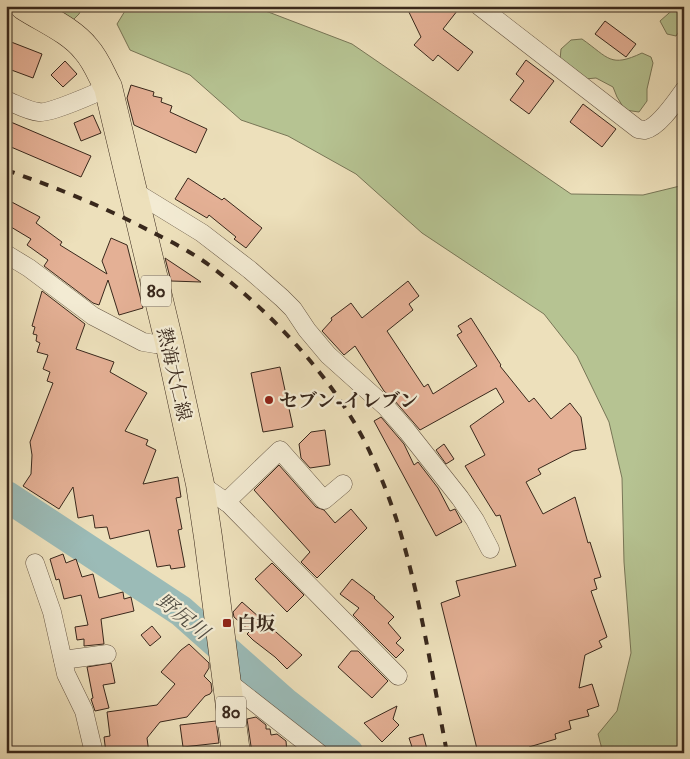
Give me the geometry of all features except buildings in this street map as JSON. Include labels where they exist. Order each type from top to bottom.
[{"type":"main road","name":"熱海大仁線","points":[[24,6],[71,36],[86,48],[108,87],[169,342],[200,484],[235,753]]},
{"type":"street","points":[[479,6],[638,129],[645,130],[652,127],[663,117],[684,90]]},
{"type":"street","points":[[6,100],[41,113],[92,96],[108,87]]},
{"type":"street","points":[[132,190],[202,234],[250,270],[282,298],[328,355],[386,407],[407,431],[460,498],[475,520],[490,549]]},
{"type":"street","points":[[6,254],[29,268],[93,316],[143,342],[155,344],[169,342]]},
{"type":"street","points":[[226,502],[280,450],[324,500],[342,484]]},
{"type":"street","points":[[200,484],[226,502],[398,676]]},
{"type":"street","points":[[35,563],[52,612],[66,674],[84,711],[94,753]]},
{"type":"street","points":[[63,660],[107,654]]},
{"type":"street","points":[[226,676],[319,753]]},
{"type":"street","points":[[292,732],[297,753]]},
{"type":"green space","points":[[39,6],[83,6],[79,14],[70,23]]},
{"type":"green space","points":[[128,6],[250,6],[352,44],[571,194],[643,195],[684,185],[684,753],[603,753],[598,734],[617,711],[631,653],[624,562],[622,478],[609,422],[577,356],[544,314],[422,233],[356,174],[288,136],[241,120],[190,75],[130,50],[117,24]]},
{"type":"green space","points":[[677,6],[684,6],[684,24],[676,36],[667,34],[660,21]]},
{"type":"green space","points":[[582,39],[610,59],[623,60],[642,53],[651,57],[653,63],[647,89],[647,101],[639,112],[625,110],[613,87],[596,78],[585,79],[560,60],[561,49],[571,40]]},
{"type":"waterway","name":"野尻川","points":[[6,496],[181,611],[286,704],[348,753]]},
{"type":"railway","points":[[6,170],[96,205],[131,221],[194,255],[248,297],[286,333],[320,373],[349,414],[363,438],[396,518],[419,605],[447,753]]},
{"type":"place","name":"セブン-イレブン","points":[[269,400]]},
{"type":"place","name":"白坂","points":[[227,623]]}]
